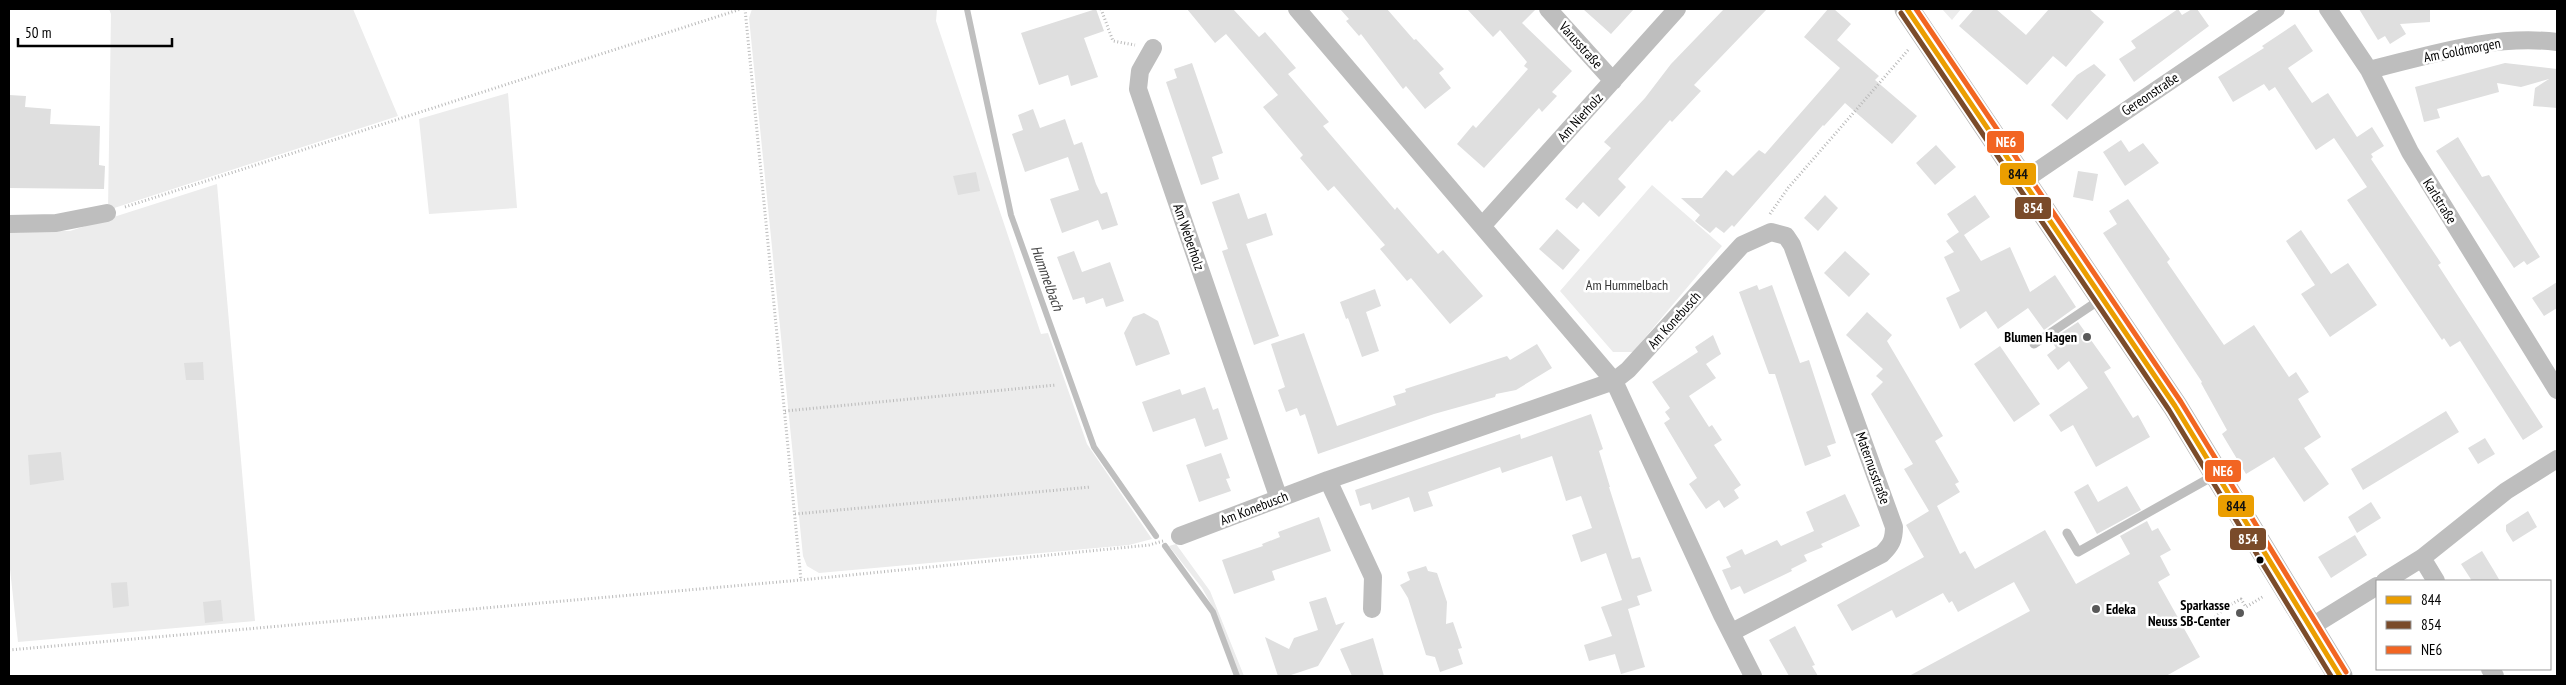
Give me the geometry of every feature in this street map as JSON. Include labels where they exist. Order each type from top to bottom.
[{"type":"main road","points":[[1907,9],[2103,297],[2216,474],[2340,676]]},
{"type":"street","points":[[1297,9],[1614,381],[1753,676]]},
{"type":"street","name":"Varusstraße","points":[[1548,9],[1614,80]]},
{"type":"street","name":"Am Nierholz","points":[[1482,225],[1677,9]]},
{"type":"street","name":"Gereonstraße","points":[[2024,180],[2276,9]]},
{"type":"street","name":"Karlstraße","points":[[2328,9],[2369,70],[2410,152],[2557,390]]},
{"type":"street","name":"Am Goldmorgen","points":[[2369,70],[2488,42],[2536,40],[2557,42]]},
{"type":"street","name":"Am Weberholz","points":[[1153,48],[1140,71],[1138,89],[1279,499]]},
{"type":"street","points":[[9,224],[56,224],[108,213]]},
{"type":"street","name":"Am Konebusch","points":[[1173,538],[1328,480],[1614,381],[1628,370],[1742,245],[1771,232]]},
{"type":"street","name":"Maternusstraße","points":[[1732,632],[1882,554],[1890,546],[1894,538],[1894,527],[1792,245],[1786,236],[1771,232]]},
{"type":"street","points":[[2387,580],[2422,558],[2506,491],[2557,459]]},
{"type":"street","points":[[1328,480],[1373,577],[1372,609]]},
{"type":"street","points":[[2422,558],[2435,580]]},
{"type":"street","points":[[2309,628],[2376,587]]},
{"type":"lane","points":[[2034,344],[2103,297]]},
{"type":"lane","points":[[2067,533],[2078,552],[2216,474]]},
{"type":"path","points":[[108,213],[741,9]]},
{"type":"path","points":[[745,9],[801,580]]},
{"type":"path","points":[[1101,9],[1112,41],[1153,48]]},
{"type":"path","points":[[1771,232],[1770,212],[1788,188],[1924,32]]},
{"type":"path","points":[[785,411],[1056,385]]},
{"type":"path","points":[[795,514],[1090,487]]},
{"type":"path","points":[[9,650],[801,580],[1149,545],[1173,538]]},
{"type":"path","points":[[2205,627],[2226,607],[2240,599],[2246,607],[2284,585]]},
{"type":"green space","points":[[109,9],[353,9],[398,116],[108,210],[111,14]]},
{"type":"green space","points":[[752,9],[937,9],[936,21],[1041,334],[1048,333],[1087,444],[1152,539],[1129,545],[819,573],[807,566],[803,556],[749,18]]},
{"type":"green space","points":[[1942,9],[1961,9],[1952,20]]},
{"type":"green space","points":[[508,93],[517,208],[429,214],[419,119]]},
{"type":"green space","points":[[217,184],[255,621],[18,642],[9,560],[9,231],[70,231]]},
{"type":"green space","name":"Am Hummelbach","points":[[1652,185],[1722,246],[1633,352],[1613,352],[1560,291]]},
{"type":"green space","points":[[1176,544],[1210,591],[1244,676],[1239,676],[1215,611],[1202,588],[1169,546]]},
{"type":"building","points":[[1096,9],[1104,31],[1084,38],[1098,77],[1071,86],[1068,75],[1039,85],[1021,33]]},
{"type":"building","points":[[1187,9],[1233,9],[1259,37],[1265,32],[1296,68],[1288,74],[1329,122],[1323,126],[1395,210],[1397,207],[1438,254],[1443,250],[1483,296],[1450,324],[1411,278],[1407,281],[1380,249],[1385,245],[1334,186],[1328,191],[1300,158],[1303,155],[1263,107],[1278,95],[1226,34],[1215,43]]},
{"type":"building","points":[[1340,9],[1387,9],[1414,40],[1416,39],[1444,69],[1439,73],[1451,88],[1425,109],[1406,86],[1403,89],[1361,34],[1359,36],[1346,21],[1349,19]]},
{"type":"building","points":[[1467,9],[1536,9],[1522,23],[1572,71],[1552,92],[1557,96],[1542,112],[1539,108],[1484,168],[1457,144],[1473,125],[1476,128],[1528,69],[1524,66],[1527,62],[1500,30],[1493,37]]},
{"type":"building","points":[[1583,9],[1634,9],[1611,34]]},
{"type":"building","points":[[1724,9],[1767,9],[1694,85],[1701,91],[1672,122],[1670,120],[1618,179],[1626,187],[1599,217],[1583,202],[1577,209],[1565,199],[1611,148],[1604,142],[1645,98],[1671,64]]},
{"type":"building","points":[[1828,9],[1834,9],[1851,24],[1837,40],[1879,76],[1875,80],[1917,116],[1892,144],[1845,103],[1823,125],[1734,227],[1732,225],[1724,233],[1716,227],[1710,233],[1695,221],[1700,215],[1681,198],[1702,198],[1726,170],[1733,176],[1759,150],[1765,154],[1840,68],[1804,37]]},
{"type":"building","points":[[1974,9],[1996,9],[2026,35],[2049,9],[2089,9],[2104,22],[2066,67],[2053,56],[2027,85],[1959,26]]},
{"type":"building","points":[[2178,9],[2182,15],[2192,9],[2197,9],[2209,26],[2134,82],[2119,59],[2136,48],[2131,41]]},
{"type":"building","points":[[2359,9],[2430,9],[2430,22],[2400,24],[2406,34],[2390,44],[2385,36],[2378,40]]},
{"type":"building","points":[[2295,24],[2313,51],[2288,68],[2312,103],[2328,93],[2357,137],[2372,127],[2384,146],[2371,154],[2373,157],[2371,159],[2441,263],[2438,265],[2543,427],[2523,440],[2460,341],[2450,347],[2444,338],[2442,340],[2347,200],[2367,187],[2334,138],[2316,150],[2275,87],[2269,91],[2264,84],[2233,102],[2218,77],[2264,48],[2262,46]]},
{"type":"building","points":[[1192,63],[1223,153],[1212,157],[1219,179],[1201,185],[1166,82],[1177,78],[1174,69]]},
{"type":"building","points":[[2505,63],[2557,69],[2557,108],[2533,106],[2535,88],[2549,79],[2521,87],[2497,83],[2499,92],[2437,109],[2440,118],[2424,122],[2415,87]]},
{"type":"building","points":[[2094,64],[2106,75],[2067,120],[2051,105],[2077,75]]},
{"type":"building","points":[[9,95],[26,96],[25,107],[51,109],[50,124],[100,126],[99,165],[105,166],[104,189],[9,188]]},
{"type":"building","points":[[1033,109],[1040,128],[1065,119],[1074,145],[1082,142],[1096,184],[1101,194],[1107,192],[1118,225],[1102,230],[1098,220],[1062,233],[1050,199],[1079,190],[1068,157],[1025,172],[1012,134],[1023,130],[1018,115]]},
{"type":"building","points":[[2458,137],[2482,177],[2489,175],[2540,257],[2527,265],[2524,261],[2514,268],[2436,151]]},
{"type":"building","points":[[2121,140],[2129,152],[2143,143],[2159,163],[2125,186],[2103,152]]},
{"type":"building","points":[[1936,145],[1956,167],[1935,185],[1916,163]]},
{"type":"building","points":[[2078,171],[2098,174],[2093,201],[2073,197]]},
{"type":"building","points":[[976,172],[980,191],[958,195],[953,176]]},
{"type":"building","points":[[1239,193],[1248,219],[1266,213],[1273,235],[1246,244],[1279,336],[1254,345],[1222,251],[1228,249],[1212,202]]},
{"type":"building","points":[[1825,195],[1838,208],[1818,231],[1804,218]]},
{"type":"building","points":[[1975,195],[1990,217],[1964,235],[1981,261],[2010,247],[2030,292],[2055,275],[2076,307],[2044,330],[2028,308],[1998,329],[1986,311],[1960,329],[1946,298],[1960,291],[1944,257],[1954,252],[1946,241],[1959,232],[1947,214]]},
{"type":"building","points":[[2128,199],[2170,259],[2167,262],[2224,345],[2254,325],[2289,377],[2296,372],[2309,392],[2298,399],[2321,437],[2304,448],[2329,484],[2304,502],[2274,457],[2246,474],[2222,434],[2227,430],[2202,382],[2103,233],[2117,224],[2109,211]]},
{"type":"building","points":[[1557,229],[1580,250],[1563,270],[1539,249]]},
{"type":"building","points":[[2301,230],[2331,274],[2348,263],[2377,305],[2330,337],[2301,294],[2315,285],[2286,241]]},
{"type":"building","points":[[1074,251],[1082,272],[1110,262],[1124,301],[1106,307],[1103,298],[1086,304],[1084,297],[1073,300],[1057,257]]},
{"type":"building","points":[[1845,251],[1870,274],[1849,297],[1824,273]]},
{"type":"building","points":[[2557,282],[2557,308],[2544,316],[2532,298]]},
{"type":"building","points":[[1757,285],[1759,290],[1772,285],[1800,363],[1809,360],[1836,443],[1827,446],[1831,456],[1805,466],[1775,374],[1769,374],[1739,292]]},
{"type":"building","points":[[1375,289],[1381,306],[1366,312],[1379,351],[1362,357],[1340,302]]},
{"type":"building","points":[[1867,312],[1892,335],[1887,341],[1943,436],[1935,441],[1959,482],[1955,484],[1960,492],[1937,506],[1960,554],[1965,551],[1975,569],[2045,530],[2076,584],[2130,554],[2120,536],[2147,521],[2152,531],[2158,528],[2171,550],[2160,556],[2170,575],[2158,582],[2200,657],[2166,676],[1909,676],[2030,611],[2014,582],[1958,612],[1952,601],[1949,603],[1943,593],[1896,618],[1892,610],[1852,631],[1837,605],[1924,557],[1906,525],[1929,511],[1904,469],[1913,464],[1871,394],[1883,382],[1876,376],[1883,369],[1846,335]]},
{"type":"building","points":[[1144,313],[1158,321],[1170,354],[1136,366],[1124,333],[1133,317]]},
{"type":"building","points":[[2078,322],[2111,368],[2104,372],[2133,418],[2138,415],[2150,437],[2096,467],[2073,425],[2061,432],[2049,415],[2088,388],[2069,361],[2058,370],[2047,355],[2056,348],[2051,340]]},
{"type":"building","points":[[1304,333],[1337,426],[1396,405],[1393,396],[1406,392],[1405,389],[1507,356],[1510,360],[1537,344],[1552,368],[1516,390],[1496,394],[1495,397],[1434,414],[1318,454],[1305,414],[1300,416],[1297,408],[1286,412],[1278,390],[1285,387],[1271,344]]},
{"type":"building","points":[[1713,335],[1721,354],[1706,364],[1716,378],[1689,396],[1709,427],[1712,425],[1722,440],[1714,445],[1741,485],[1734,490],[1739,498],[1724,508],[1719,500],[1706,509],[1689,484],[1697,478],[1664,423],[1670,419],[1665,412],[1670,408],[1652,382],[1698,352],[1695,347]]},
{"type":"building","points":[[2000,346],[2040,404],[2014,422],[1974,364]]},
{"type":"building","points":[[203,362],[204,380],[186,380],[184,363]]},
{"type":"building","points":[[1205,387],[1213,410],[1218,408],[1228,439],[1205,447],[1195,418],[1153,432],[1142,402],[1180,389],[1182,395]]},
{"type":"building","points":[[2446,411],[2459,432],[2363,490],[2351,469]]},
{"type":"building","points":[[1591,414],[1603,449],[1599,451],[1609,487],[1632,559],[1640,557],[1652,591],[1637,596],[1640,605],[1628,609],[1645,667],[1621,674],[1615,654],[1589,661],[1584,645],[1612,636],[1601,607],[1622,600],[1606,553],[1581,562],[1572,535],[1592,528],[1581,496],[1566,501],[1552,456],[1502,473],[1500,467],[1428,492],[1433,506],[1414,512],[1409,497],[1372,510],[1370,503],[1360,506],[1355,490],[1520,434],[1521,439]]},
{"type":"building","points":[[2485,438],[2495,454],[2478,464],[2468,448]]},
{"type":"building","points":[[61,452],[64,480],[30,485],[28,455]]},
{"type":"building","points":[[1221,453],[1230,478],[1226,479],[1231,491],[1199,502],[1186,465]]},
{"type":"building","points":[[2088,484],[2098,502],[2127,486],[2141,510],[2097,534],[2074,492]]},
{"type":"building","points":[[1845,494],[1860,526],[1821,544],[1823,547],[1804,555],[1807,561],[1791,569],[1792,571],[1744,594],[1740,586],[1731,590],[1722,570],[1731,567],[1726,557],[1742,549],[1745,555],[1777,540],[1781,546],[1814,531],[1806,512]]},
{"type":"building","points":[[2371,502],[2381,518],[2357,533],[2348,517]]},
{"type":"building","points":[[2528,511],[2537,527],[2513,542],[2506,531],[2506,525]]},
{"type":"building","points":[[1319,517],[1331,551],[1272,571],[1275,580],[1234,594],[1222,560],[1263,546],[1262,544],[1280,537],[1278,532]]},
{"type":"building","points":[[2355,535],[2367,555],[2331,578],[2318,557]]},
{"type":"building","points":[[2482,551],[2499,580],[2471,580],[2461,564]]},
{"type":"building","points":[[1426,566],[1428,571],[1437,573],[1447,602],[1446,624],[1453,622],[1462,648],[1458,649],[1463,664],[1440,672],[1435,657],[1426,655],[1408,598],[1400,585],[1410,580],[1407,572]]},
{"type":"building","points":[[127,582],[129,606],[113,608],[111,583]]},
{"type":"building","points":[[1326,597],[1336,625],[1345,622],[1318,666],[1288,676],[1278,676],[1265,637],[1289,649],[1294,638],[1318,630],[1309,602]]},
{"type":"building","points":[[221,600],[223,621],[205,623],[203,602]]},
{"type":"building","points":[[1795,626],[1815,665],[1812,666],[1818,676],[1789,676],[1769,640]]},
{"type":"building","points":[[1373,638],[1384,676],[1352,676],[1340,649]]},
{"type":"waterway","name":"Hummelbach","points":[[967,9],[1011,215],[1094,447],[1156,536]]},
{"type":"waterway","name":"Hummelbach","points":[[1165,546],[1213,612],[1237,676]]},
{"type":"transit line","name":"844","points":[[1907,9],[2175,406],[2340,676]]},
{"type":"transit line","name":"NE6","points":[[1916,9],[2181,402],[2346,672]]},
{"type":"transit line","name":"854","points":[[1901,13],[2169,410],[2331,676]]},
{"type":"place","name":"Blumen Hagen","points":[[2087,337]]},
{"type":"place","name":"Edeka","points":[[2096,609]]},
{"type":"place","name":"Sparkasse Neuss SB-Center","points":[[2240,613]]}]
